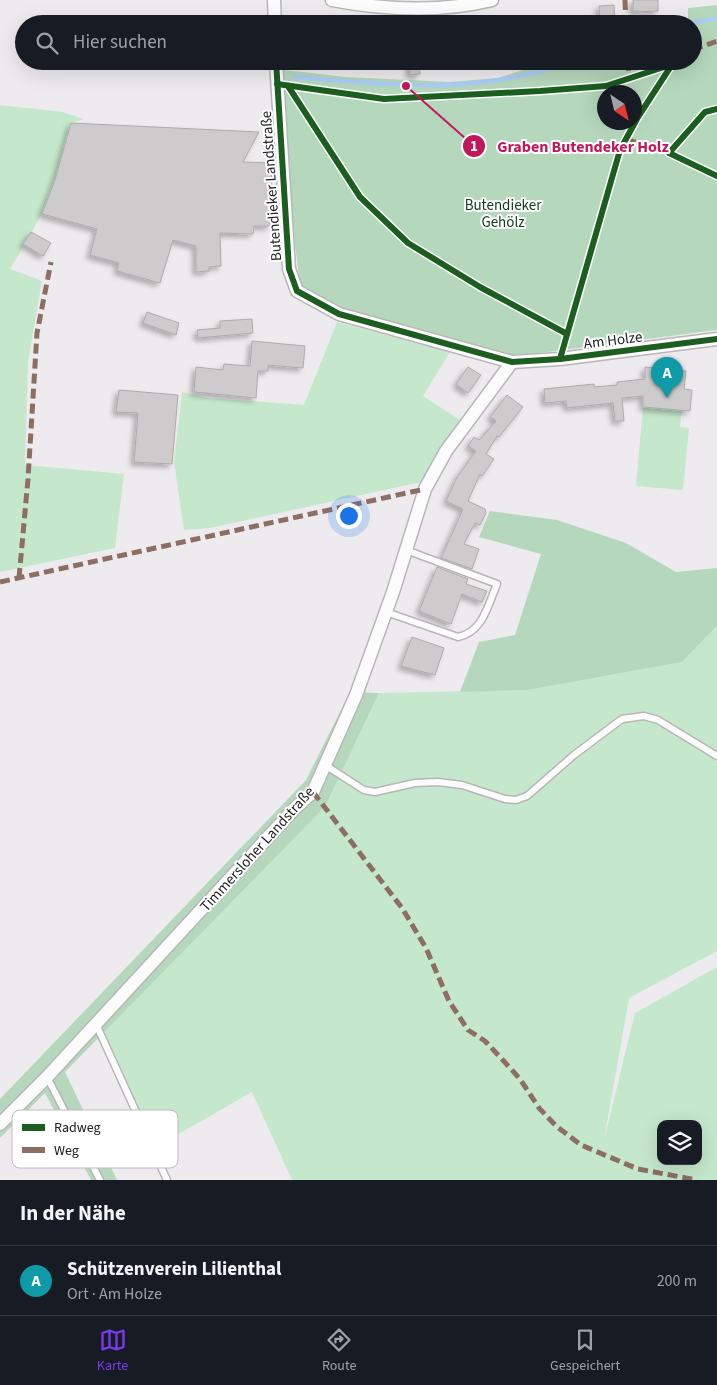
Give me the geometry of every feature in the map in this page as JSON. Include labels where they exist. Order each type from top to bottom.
[{"type":"street","points":[[274,0],[275,15]]},
{"type":"street","points":[[332,0],[381,8],[423,9],[492,0]]},
{"type":"street","name":"Butendieker Landstraße","points":[[277,70],[287,253],[289,269],[297,291],[339,314],[512,362]]},
{"type":"street","name":"Am Holze","points":[[512,362],[560,359],[717,339]]},
{"type":"street","name":"Timmersloher Landstraße","points":[[14,1110],[47,1077],[294,809],[313,792],[356,695],[386,612],[425,489],[436,470],[512,362]]},
{"type":"street","name":"Timmersloher Landstraße","points":[[0,1124],[12,1112]]},
{"type":"lane","points":[[386,612],[458,637],[469,635],[480,625],[497,584],[406,550]]},
{"type":"lane","points":[[325,765],[364,790],[375,792],[415,783],[438,782],[462,785],[505,799],[516,800],[527,796],[574,755],[622,719],[644,716],[658,720],[717,756]]},
{"type":"lane","points":[[96,1024],[135,1110]]},
{"type":"lane","points":[[47,1077],[64,1110]]},
{"type":"lane","points":[[94,1168],[100,1180]]},
{"type":"lane","points":[[162,1168],[167,1180]]},
{"type":"green space","name":"Butendieker Gehölz","points":[[717,5],[717,330],[516,356],[342,308],[300,285],[288,188],[284,70],[346,77],[450,82],[498,78],[522,70],[702,70],[702,15],[688,15],[688,8]]},
{"type":"green space","points":[[0,105],[62,112],[84,119],[71,123],[55,180],[42,214],[10,269],[42,281],[28,362],[25,465],[124,474],[115,548],[0,572]]},
{"type":"green space","points":[[337,322],[450,352],[423,396],[460,420],[421,482],[210,528],[184,530],[174,462],[182,392],[208,398],[304,405]]},
{"type":"green space","points":[[643,407],[682,410],[680,427],[689,428],[683,490],[636,486]]},
{"type":"green space","points":[[490,511],[557,520],[626,543],[676,572],[717,568],[717,626],[682,662],[528,690],[460,692],[479,642],[515,635],[541,554],[479,537]]},
{"type":"green space","points":[[717,626],[717,951],[629,998],[604,1140],[635,1013],[717,967],[717,1180],[292,1180],[252,1092],[178,1134],[178,1110],[139,1110],[103,1032],[325,807],[379,693],[528,690],[682,662]]},
{"type":"green space","points":[[350,692],[379,693],[325,807],[65,1072],[83,1110],[54,1110],[45,1093],[28,1110],[12,1110],[12,1126],[0,1138],[0,1099],[306,780]]},
{"type":"green space","points":[[85,1168],[111,1168],[117,1180],[91,1180]]},
{"type":"building","points":[[633,0],[658,0],[658,11],[633,12]]},
{"type":"building","points":[[614,5],[615,15],[600,15],[599,6]]},
{"type":"building","points":[[410,70],[420,70],[420,74],[410,75]]},
{"type":"building","points":[[71,123],[259,132],[243,162],[272,163],[270,226],[254,226],[253,234],[220,233],[221,266],[209,267],[209,271],[196,272],[196,246],[173,240],[160,283],[117,271],[119,263],[90,255],[97,229],[42,214],[55,180]]},
{"type":"building","points":[[31,232],[51,243],[43,256],[23,244]]},
{"type":"building","points":[[147,312],[179,323],[176,335],[143,323]]},
{"type":"building","points":[[252,319],[253,333],[198,338],[197,330],[220,328],[220,321]]},
{"type":"building","points":[[252,341],[305,346],[303,368],[268,365],[268,371],[258,371],[256,398],[194,392],[196,367],[223,370],[224,364],[250,366]]},
{"type":"building","points":[[468,367],[481,375],[468,393],[456,384]]},
{"type":"building","points":[[645,367],[686,371],[684,389],[692,390],[690,411],[643,407],[643,396],[622,398],[624,421],[615,421],[613,403],[567,408],[566,401],[545,403],[544,389],[594,384],[594,387],[617,385],[617,382],[645,379]]},
{"type":"building","points":[[119,390],[178,395],[172,464],[134,462],[138,413],[116,412]]},
{"type":"building","points":[[507,395],[523,407],[499,437],[497,436],[486,454],[494,459],[482,476],[480,474],[468,501],[485,509],[486,513],[480,525],[475,523],[464,544],[479,549],[472,569],[441,558],[463,509],[446,501],[457,477],[476,451],[468,446],[474,437],[479,440],[496,421],[490,417]]},
{"type":"building","points":[[437,567],[468,579],[466,584],[487,591],[482,602],[462,594],[451,624],[419,611]]},
{"type":"building","points":[[412,637],[444,648],[435,675],[401,666]]},
{"type":"waterway","points":[[702,21],[717,18]]},
{"type":"waterway","points":[[294,77],[400,85],[435,85],[469,84],[544,70]]},
{"type":"marked path","points":[[625,0],[626,15]]},
{"type":"marked path","points":[[702,47],[717,41]]},
{"type":"marked path","points":[[629,70],[629,78]]},
{"type":"marked path","points":[[626,139],[674,155]]},
{"type":"marked path","points":[[19,578],[28,479],[37,333],[51,262]]},
{"type":"marked path","points":[[0,582],[425,489]]},
{"type":"marked path","points":[[313,792],[402,908],[426,948],[449,1001],[468,1030],[485,1041],[501,1058],[520,1079],[539,1108],[556,1126],[581,1145],[638,1169],[697,1180]]},
{"type":"cycle path","points":[[277,70],[289,269],[297,291],[339,314],[512,362],[560,359],[717,339]]},
{"type":"cycle path","points":[[277,84],[384,99],[606,86],[655,70]]},
{"type":"cycle path","points":[[560,359],[620,150],[638,117],[668,70]]},
{"type":"cycle path","points":[[288,86],[360,197],[408,243],[480,287],[567,334]]},
{"type":"cycle path","points":[[717,109],[705,112],[669,153],[717,176]]},
{"type":"place","name":"Graben Butendeker Holz","points":[[406,86]]},
{"type":"place","name":"Schützenverein Lilienthal","points":[[667,398]]}]
